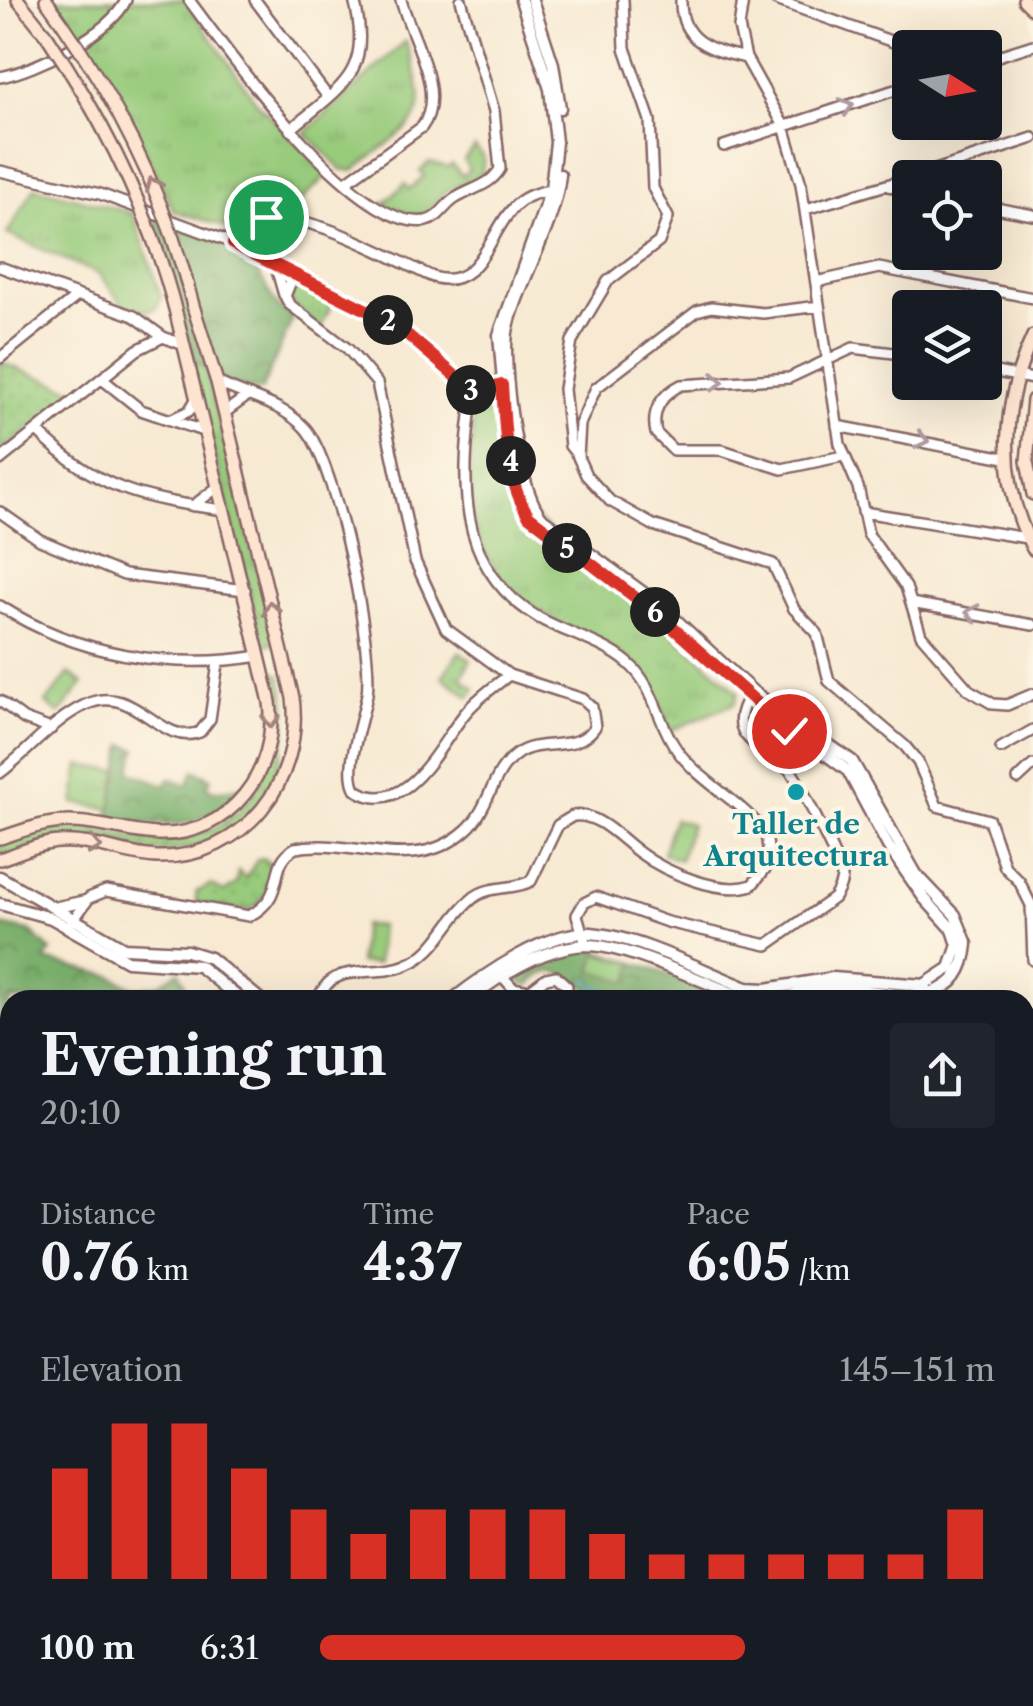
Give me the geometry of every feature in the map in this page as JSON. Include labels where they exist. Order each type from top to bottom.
[{"type":"main road","points":[[0,838],[66,822],[166,834],[218,818],[250,790],[268,753],[272,712],[176,313],[142,212],[111,142],[47,36],[18,0]]},
{"type":"main road","points":[[0,859],[59,842],[140,855],[180,856],[206,849],[241,830],[275,793],[293,747],[294,710],[283,656],[217,382],[161,202],[129,129],[46,0]]},
{"type":"main road","points":[[1024,0],[1033,9]]},
{"type":"main road","points":[[1031,542],[1016,508],[1006,458],[1016,376],[1033,336]]},
{"type":"main road","points":[[1033,400],[1033,494]]},
{"type":"main road","points":[[260,660],[276,668],[283,656]]},
{"type":"street","points":[[0,77],[71,48],[118,14],[126,0]]},
{"type":"street","points":[[190,0],[290,130],[346,182],[374,203],[407,218],[429,220],[459,196],[495,178],[500,170],[494,111],[462,0]]},
{"type":"street","points":[[256,0],[328,97]]},
{"type":"street","points":[[290,130],[352,78],[358,64],[354,0]]},
{"type":"street","points":[[346,182],[422,128],[429,117],[431,92],[402,0]]},
{"type":"street","points":[[521,0],[553,102],[555,188]]},
{"type":"street","points":[[532,0],[558,87],[562,143],[555,188],[508,329],[506,384],[529,500],[543,519],[610,574],[668,612],[750,694],[852,761],[916,874],[951,919],[962,926],[966,953],[963,966],[943,988],[936,990]]},
{"type":"street","points":[[623,0],[625,48],[650,120],[653,188],[668,217],[659,242],[608,281],[567,355],[568,432],[578,457],[596,489],[630,513],[773,564],[794,609],[816,632],[829,681],[905,746],[918,762],[937,806],[989,820],[1005,866],[1018,880],[1031,905],[1033,960]]},
{"type":"street","points":[[681,0],[684,25],[692,37],[717,51],[746,58]]},
{"type":"street","points":[[742,0],[740,27],[746,58],[784,126],[806,209],[843,456],[854,476],[875,548],[900,578],[920,634],[970,690],[994,704],[1007,705],[1033,694]]},
{"type":"street","points":[[776,0],[892,42]]},
{"type":"street","points":[[1002,55],[1033,45]]},
{"type":"street","points":[[724,146],[892,91]]},
{"type":"street","points":[[965,160],[1033,138]]},
{"type":"street","points":[[0,172],[100,194],[233,244],[395,324],[474,392]]},
{"type":"street","points":[[806,209],[892,184]]},
{"type":"street","points":[[887,186],[892,187]]},
{"type":"street","points":[[233,244],[250,221],[283,218],[318,226],[433,277],[450,280],[475,267],[517,204],[555,188]]},
{"type":"street","points":[[1002,209],[1033,215]]},
{"type":"street","points":[[58,907],[86,902],[106,891],[249,916],[272,897],[281,860],[294,848],[402,856],[443,846],[477,818],[510,759],[534,746],[578,742],[595,727],[592,707],[583,699],[509,675],[454,638],[428,594],[410,541],[374,378],[348,350],[297,313],[284,296],[275,264]]},
{"type":"street","points":[[0,267],[144,321],[163,337],[184,344]]},
{"type":"street","points":[[816,282],[879,268],[1033,298]]},
{"type":"street","points":[[284,296],[294,274]]},
{"type":"street","points":[[52,289],[58,312]]},
{"type":"street","points":[[1,356],[76,298]]},
{"type":"street","points":[[578,457],[580,424],[596,388],[679,320],[711,307],[763,313],[819,306]]},
{"type":"street","points":[[137,350],[146,336],[144,321]]},
{"type":"street","points":[[0,460],[137,350],[163,337]]},
{"type":"street","points":[[843,456],[782,468],[722,450],[686,453],[663,444],[654,424],[660,401],[680,384],[789,378],[852,348],[892,353]]},
{"type":"street","points":[[1002,373],[1033,379]]},
{"type":"street","points":[[102,379],[132,406],[206,432]]},
{"type":"street","points":[[217,382],[246,397],[267,402],[304,426],[320,452],[332,484],[368,656],[362,726],[349,768],[356,790],[380,795],[420,776],[467,710],[509,675]]},
{"type":"street","points":[[474,392],[506,384]]},
{"type":"street","points":[[323,990],[329,980],[344,972],[384,971],[412,963],[435,946],[473,898],[490,889],[531,881],[558,825],[573,816],[591,817],[669,869],[729,888],[756,882],[770,863],[766,834],[683,758],[636,671],[615,654],[524,608],[490,575],[477,549],[468,505],[467,441],[474,392]]},
{"type":"street","points":[[170,420],[189,411],[197,397]]},
{"type":"street","points":[[224,413],[246,397]]},
{"type":"street","points":[[837,426],[1006,458]]},
{"type":"street","points":[[36,431],[62,456],[123,492],[224,510]]},
{"type":"street","points":[[193,506],[219,486]]},
{"type":"street","points":[[0,512],[40,540],[81,561],[169,582],[214,583],[245,590]]},
{"type":"street","points":[[863,512],[1031,542]]},
{"type":"street","points":[[214,583],[240,570]]},
{"type":"street","points":[[912,603],[1033,624]]},
{"type":"street","points":[[0,606],[56,635],[102,650],[148,659],[218,663],[260,660]]},
{"type":"street","points":[[0,773],[83,706],[108,700],[136,707],[167,730],[195,734],[210,719],[218,663]]},
{"type":"street","points":[[585,939],[578,910],[587,900],[600,897],[666,922],[767,945],[834,898],[842,877],[840,864],[792,772],[748,739],[742,718],[750,694]]},
{"type":"street","points":[[0,701],[24,719],[52,729]]},
{"type":"street","points":[[1001,748],[1033,730]]},
{"type":"street","points":[[1018,779],[1033,765]]},
{"type":"street","points":[[0,877],[58,907],[72,922],[127,961],[199,966],[229,990]]},
{"type":"street","points":[[72,922],[86,902]]},
{"type":"street","points":[[0,904],[72,922],[130,950],[203,955],[249,990]]},
{"type":"street","points":[[466,990],[514,956],[585,939],[622,940],[747,988],[776,990]]},
{"type":"street","points":[[482,990],[527,962],[585,939],[723,990]]},
{"type":"street","points":[[502,976],[513,988],[524,990]]},
{"type":"street","points":[[531,990],[556,976],[566,990]]},
{"type":"street","points":[[805,990],[852,990]]},
{"type":"green space","points":[[53,0],[185,0],[257,103],[329,173],[288,214],[253,212],[226,227],[174,211],[110,81]]},
{"type":"green space","points":[[406,41],[419,90],[415,118],[353,171],[341,169],[305,133]]},
{"type":"green space","points":[[475,147],[484,158],[482,173],[445,192],[424,214],[411,215],[383,204],[405,184],[410,189],[424,176],[420,171],[429,162],[448,167],[452,164],[463,176],[469,170],[464,160]]},
{"type":"green space","points":[[35,187],[133,213],[161,296],[157,308],[148,311],[123,305],[99,274],[7,234]]},
{"type":"green space","points":[[152,210],[245,255],[271,297],[293,318],[261,391],[226,384],[192,357]]},
{"type":"green space","points":[[294,274],[336,295],[320,329],[285,296]]},
{"type":"green space","points":[[193,321],[276,643],[263,645],[181,324]]},
{"type":"green space","points":[[0,362],[77,391],[0,452]]},
{"type":"green space","points":[[487,394],[501,413],[519,505],[644,607],[738,692],[735,703],[670,731],[653,688],[637,667],[537,610],[510,588],[491,565],[472,512],[470,481],[475,406],[477,396]]},
{"type":"green space","points":[[459,652],[471,660],[461,678],[475,688],[470,697],[442,677]]},
{"type":"green space","points":[[275,672],[280,675],[286,706],[279,764],[267,791],[249,814],[227,832],[200,845],[168,851],[92,840],[0,856],[0,842],[52,830],[83,828],[167,840],[198,834],[223,822],[244,806],[268,760],[273,734],[269,676]]},
{"type":"green space","points":[[69,673],[83,684],[59,714],[46,703]]},
{"type":"green space","points":[[124,744],[137,749],[130,772],[166,785],[169,778],[188,785],[194,770],[211,778],[207,788],[215,791],[243,787],[215,813],[182,824],[109,818]]},
{"type":"green space","points":[[80,765],[118,771],[111,809],[74,803]]},
{"type":"green space","points":[[674,819],[691,824],[680,860],[663,854]]},
{"type":"green space","points":[[264,859],[274,867],[266,893],[253,907],[246,911],[197,903],[196,892],[211,885],[224,892],[237,883],[238,871],[246,878],[257,860]]},
{"type":"green space","points":[[0,925],[30,931],[51,951],[45,960],[111,976],[135,988],[158,985],[179,971],[187,990],[0,990]]},
{"type":"green space","points":[[363,925],[380,926],[377,964],[359,963]]},
{"type":"green space","points":[[587,947],[714,990],[591,990],[568,976],[549,972],[530,985],[519,982],[518,971],[527,964]]},
{"type":"green space","points":[[597,953],[634,963],[629,982],[592,971]]},
{"type":"waterway","points":[[586,979],[603,990]]},
{"type":"place","name":"Taller de Arquitectura","points":[[796,792]]},
{"type":"route","points":[[266,217],[246,224],[233,244],[395,324],[474,392],[502,385],[512,465],[519,497],[529,516],[662,618],[789,731]]}]
